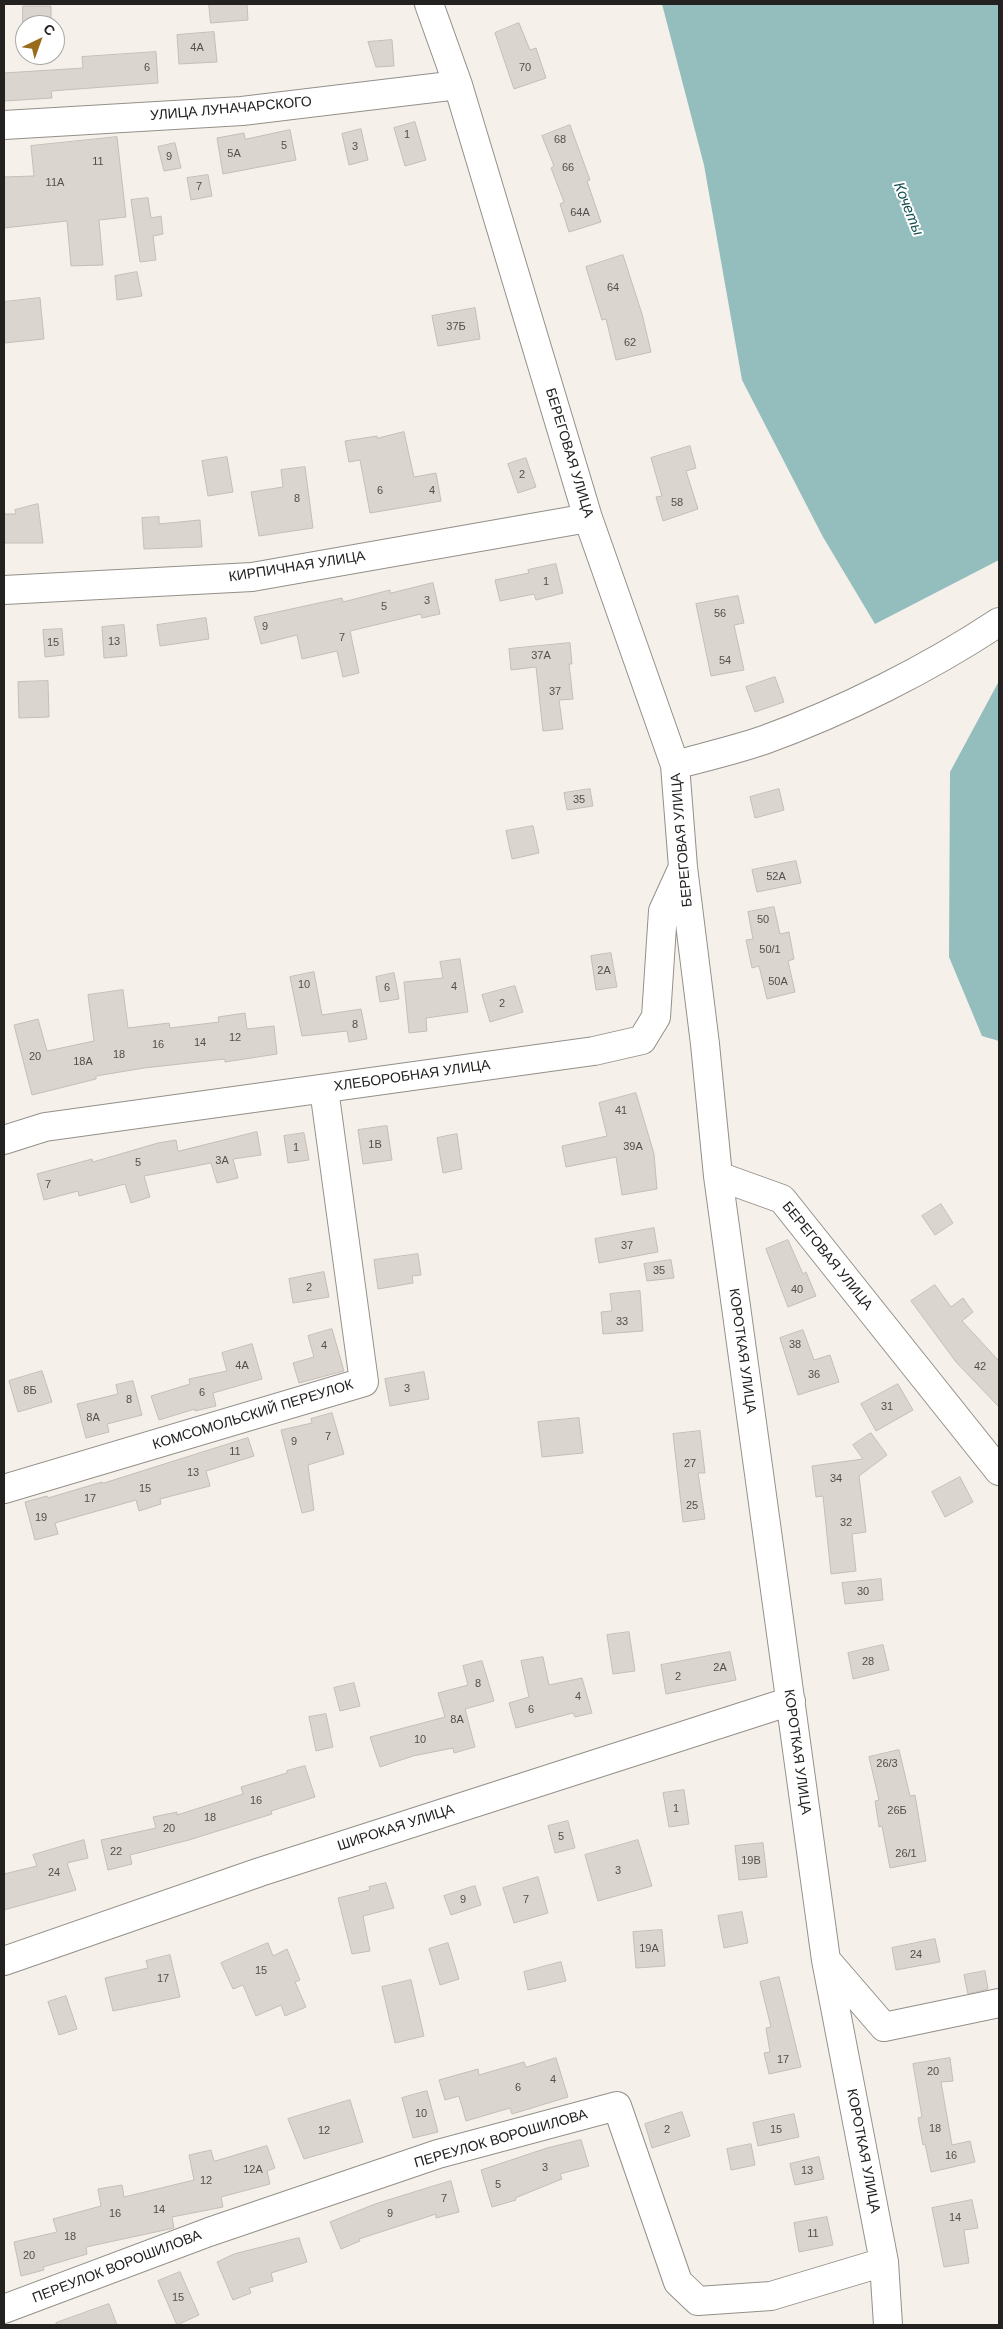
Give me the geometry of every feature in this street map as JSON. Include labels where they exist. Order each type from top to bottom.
[{"type":"street","name":"БЕРЕГОВАЯ УЛИЦА","points":[[429,4],[458,85],[588,518],[675,765],[683,867],[705,1044],[718,1176],[782,1199],[999,1471]]},
{"type":"street","name":"УЛИЦА ЛУНАЧАРСКОГО","points":[[4,125],[242,111],[458,85]]},
{"type":"street","name":"КИРПИЧНАЯ УЛИЦА","points":[[4,590],[252,576],[588,518]]},
{"type":"street","points":[[675,765],[763,740],[860,699],[967,643],[999,622]]},
{"type":"street","name":"ХЛЕБОРОБНАЯ УЛИЦА","points":[[4,1140],[45,1127],[594,1051],[642,1040],[656,1017],[663,911],[683,867]]},
{"type":"street","name":"КОМСОМОЛЬСКИЙ ПЕРЕУЛОК","points":[[4,1490],[364,1382],[324,1089]]},
{"type":"street","name":"КОРОТКАЯ УЛИЦА","points":[[718,1176],[826,1960],[884,2262],[888,2325]]},
{"type":"street","name":"ШИРОКАЯ УЛИЦА","points":[[4,1961],[260,1872],[791,1701]]},
{"type":"street","points":[[826,1960],[884,2027],[999,2003]]},
{"type":"street","name":"ПЕРЕУЛОК ВОРОШИЛОВА","points":[[4,2309],[209,2232],[438,2154],[617,2106],[678,2282],[698,2301],[771,2296],[884,2262]]},
{"type":"water","name":"Кочеты","points":[[662,4],[999,4],[999,560],[875,624],[823,537],[742,380],[704,165]]},
{"type":"water","points":[[999,681],[999,1041],[982,1036],[949,957],[950,772]]},
{"type":"building","points":[[209,4],[247,4],[248,20],[211,23]]},
{"type":"building","points":[[23,6],[51,6],[51,15],[23,15]]},
{"type":"building","points":[[519,23],[530,50],[536,48],[546,78],[514,89],[495,33]]},
{"type":"building","points":[[214,32],[217,62],[179,64],[177,35]]},
{"type":"building","points":[[392,40],[394,66],[376,67],[368,42]]},
{"type":"building","points":[[156,52],[158,83],[51,91],[52,98],[4,101],[4,73],[83,68],[82,57]]},
{"type":"building","points":[[415,122],[426,160],[405,166],[394,128]]},
{"type":"building","points":[[570,125],[590,180],[587,181],[601,222],[569,232],[560,204],[564,202],[551,168],[554,166],[542,136]]},
{"type":"building","points":[[361,129],[368,160],[349,165],[342,134]]},
{"type":"building","points":[[290,130],[296,160],[223,174],[217,138],[244,133],[245,139]]},
{"type":"building","points":[[117,137],[126,217],[99,220],[103,265],[71,266],[67,221],[4,228],[4,177],[34,176],[31,146]]},
{"type":"building","points":[[175,143],[181,168],[164,171],[158,147]]},
{"type":"building","points":[[208,175],[212,196],[191,200],[187,178]]},
{"type":"building","points":[[148,198],[151,218],[161,216],[163,234],[153,236],[156,260],[140,262],[131,200]]},
{"type":"building","points":[[623,255],[642,314],[651,352],[616,360],[606,319],[602,320],[586,267]]},
{"type":"building","points":[[137,272],[142,296],[117,300],[115,276]]},
{"type":"building","points":[[40,298],[44,339],[4,343],[4,302]]},
{"type":"building","points":[[475,308],[480,339],[438,346],[432,316]]},
{"type":"building","points":[[404,432],[414,477],[436,473],[441,501],[370,513],[360,460],[349,462],[345,441],[377,436],[377,438]]},
{"type":"building","points":[[690,446],[696,468],[686,471],[698,509],[663,521],[656,497],[662,496],[651,458]]},
{"type":"building","points":[[227,457],[233,492],[208,496],[202,461]]},
{"type":"building","points":[[526,458],[536,487],[518,493],[508,464]]},
{"type":"building","points":[[305,467],[313,528],[259,536],[251,492],[283,487],[281,470]]},
{"type":"building","points":[[38,504],[43,543],[4,543],[4,514],[16,514],[15,510]]},
{"type":"building","points":[[159,517],[159,524],[200,520],[202,547],[144,549],[142,518]]},
{"type":"building","points":[[556,564],[563,593],[536,600],[534,594],[500,601],[495,580],[529,573],[528,570]]},
{"type":"building","points":[[433,583],[440,614],[422,618],[421,614],[350,631],[359,673],[343,677],[337,651],[302,659],[297,635],[261,644],[254,617],[342,598],[343,602],[390,590],[390,593]]},
{"type":"building","points":[[738,596],[744,623],[734,625],[744,670],[711,676],[696,604]]},
{"type":"building","points":[[206,618],[209,639],[160,646],[157,625]]},
{"type":"building","points":[[124,625],[127,656],[104,658],[102,627]]},
{"type":"building","points":[[62,629],[64,655],[45,657],[43,630]]},
{"type":"building","points":[[570,643],[572,664],[569,664],[573,699],[559,700],[563,729],[543,731],[536,667],[511,670],[509,649]]},
{"type":"building","points":[[775,677],[784,702],[755,712],[746,687]]},
{"type":"building","points":[[48,681],[49,717],[19,718],[18,682]]},
{"type":"building","points":[[590,789],[593,806],[567,810],[564,793]]},
{"type":"building","points":[[779,789],[784,810],[755,818],[750,797]]},
{"type":"building","points":[[533,826],[539,853],[512,859],[506,831]]},
{"type":"building","points":[[796,861],[801,883],[757,892],[752,870]]},
{"type":"building","points":[[774,907],[780,934],[789,932],[794,959],[788,961],[795,992],[767,999],[759,966],[752,968],[746,940],[753,939],[748,912]]},
{"type":"building","points":[[611,953],[617,987],[596,990],[591,956]]},
{"type":"building","points":[[460,959],[468,1012],[426,1018],[427,1031],[409,1033],[404,982],[443,978],[440,962]]},
{"type":"building","points":[[314,972],[322,1015],[361,1009],[367,1039],[349,1042],[347,1031],[302,1036],[290,977]]},
{"type":"building","points":[[394,973],[399,999],[380,1002],[376,977]]},
{"type":"building","points":[[515,986],[523,1012],[490,1022],[482,995]]},
{"type":"building","points":[[123,990],[128,1028],[169,1023],[170,1028],[219,1022],[218,1017],[245,1013],[247,1029],[274,1026],[277,1054],[225,1062],[225,1059],[144,1068],[96,1076],[96,1079],[32,1095],[14,1025],[38,1019],[47,1051],[94,1041],[88,995]]},
{"type":"building","points":[[636,1093],[654,1154],[657,1189],[622,1195],[616,1157],[566,1167],[562,1146],[607,1136],[599,1103]]},
{"type":"building","points":[[387,1126],[392,1160],[363,1164],[358,1130]]},
{"type":"building","points":[[257,1132],[261,1155],[233,1159],[238,1178],[217,1183],[211,1163],[144,1176],[150,1197],[131,1203],[125,1184],[79,1196],[78,1191],[44,1200],[37,1174],[92,1159],[93,1162],[158,1143],[176,1140],[178,1151]]},
{"type":"building","points":[[304,1133],[309,1160],[288,1163],[284,1136]]},
{"type":"building","points":[[457,1134],[462,1169],[443,1173],[437,1138]]},
{"type":"building","points":[[941,1204],[953,1223],[935,1235],[922,1216]]},
{"type":"building","points":[[654,1228],[658,1252],[599,1263],[595,1239]]},
{"type":"building","points":[[788,1240],[803,1274],[806,1272],[816,1296],[788,1307],[766,1249]]},
{"type":"building","points":[[418,1254],[421,1275],[412,1276],[413,1283],[378,1289],[374,1260]]},
{"type":"building","points":[[671,1260],[674,1278],[647,1281],[644,1264]]},
{"type":"building","points":[[324,1272],[329,1297],[293,1303],[289,1279]]},
{"type":"building","points":[[935,1285],[951,1307],[963,1298],[973,1312],[962,1321],[999,1361],[999,1407],[956,1362],[911,1301]]},
{"type":"building","points":[[640,1291],[643,1331],[603,1334],[601,1312],[612,1311],[610,1294]]},
{"type":"building","points":[[332,1329],[344,1371],[299,1383],[293,1363],[314,1357],[308,1336]]},
{"type":"building","points":[[803,1330],[814,1360],[830,1355],[839,1382],[798,1395],[780,1338]]},
{"type":"building","points":[[252,1344],[262,1379],[213,1393],[216,1406],[195,1411],[195,1409],[159,1420],[151,1396],[190,1384],[189,1379],[227,1371],[222,1353]]},
{"type":"building","points":[[42,1371],[52,1402],[18,1412],[9,1381]]},
{"type":"building","points":[[424,1372],[429,1399],[390,1406],[385,1379]]},
{"type":"building","points":[[133,1381],[142,1415],[107,1424],[109,1432],[86,1438],[77,1404],[118,1394],[116,1385]]},
{"type":"building","points":[[898,1384],[913,1410],[876,1431],[861,1404]]},
{"type":"building","points":[[332,1413],[344,1454],[308,1465],[314,1510],[302,1513],[281,1430],[312,1423],[311,1419]]},
{"type":"building","points":[[579,1418],[583,1453],[542,1457],[538,1422]]},
{"type":"building","points":[[700,1431],[705,1473],[698,1473],[705,1519],[683,1522],[673,1434]]},
{"type":"building","points":[[871,1433],[887,1455],[859,1476],[866,1532],[852,1534],[856,1571],[831,1574],[823,1496],[816,1497],[812,1466],[863,1459],[853,1445]]},
{"type":"building","points":[[248,1438],[254,1456],[206,1471],[210,1486],[160,1499],[161,1504],[139,1511],[136,1500],[55,1523],[58,1534],[35,1540],[25,1502],[47,1496],[48,1498],[103,1483]]},
{"type":"building","points":[[960,1477],[973,1502],[945,1517],[932,1492]]},
{"type":"building","points":[[881,1579],[883,1600],[845,1604],[842,1583]]},
{"type":"building","points":[[629,1632],[635,1671],[613,1674],[607,1635]]},
{"type":"building","points":[[883,1645],[889,1670],[853,1679],[848,1653]]},
{"type":"building","points":[[730,1652],[736,1680],[666,1694],[661,1665]]},
{"type":"building","points":[[543,1657],[549,1685],[582,1678],[592,1713],[575,1717],[573,1713],[516,1728],[509,1703],[529,1697],[521,1661]]},
{"type":"building","points":[[482,1661],[494,1701],[465,1709],[475,1747],[454,1753],[453,1748],[413,1756],[380,1767],[370,1737],[445,1717],[438,1693],[468,1685],[463,1666]]},
{"type":"building","points":[[354,1683],[360,1706],[340,1711],[334,1688]]},
{"type":"building","points":[[326,1714],[333,1747],[316,1751],[309,1717]]},
{"type":"building","points":[[899,1750],[910,1796],[915,1795],[926,1861],[890,1868],[882,1826],[879,1827],[875,1801],[879,1800],[869,1757]]},
{"type":"building","points":[[305,1766],[315,1797],[271,1811],[272,1814],[189,1840],[130,1855],[132,1864],[108,1870],[101,1840],[156,1828],[153,1817],[177,1812],[177,1815],[243,1794],[241,1787]]},
{"type":"building","points":[[684,1790],[689,1824],[669,1827],[663,1793]]},
{"type":"building","points":[[568,1821],[575,1848],[555,1853],[548,1826]]},
{"type":"building","points":[[84,1840],[88,1858],[67,1863],[76,1890],[4,1910],[4,1874],[37,1866],[33,1855]]},
{"type":"building","points":[[638,1840],[652,1886],[598,1901],[585,1855]]},
{"type":"building","points":[[763,1843],[767,1877],[739,1880],[735,1846]]},
{"type":"building","points":[[538,1877],[548,1913],[514,1923],[503,1888]]},
{"type":"building","points":[[386,1883],[394,1908],[363,1916],[370,1951],[352,1954],[338,1898],[370,1890],[369,1887]]},
{"type":"building","points":[[475,1886],[481,1905],[451,1915],[444,1896]]},
{"type":"building","points":[[742,1912],[748,1943],[724,1948],[718,1916]]},
{"type":"building","points":[[662,1930],[665,1966],[636,1968],[633,1932]]},
{"type":"building","points":[[935,1939],[940,1962],[896,1970],[892,1948]]},
{"type":"building","points":[[268,1943],[273,1956],[287,1949],[300,1980],[295,1982],[306,2007],[285,2016],[281,2005],[256,2016],[243,1985],[233,1989],[221,1963]]},
{"type":"building","points":[[448,1943],[459,1979],[440,1985],[429,1949]]},
{"type":"building","points":[[170,1955],[180,1997],[113,2011],[105,1978],[148,1968],[146,1961]]},
{"type":"building","points":[[561,1962],[566,1981],[528,1990],[524,1972]]},
{"type":"building","points":[[985,1971],[988,1989],[968,1994],[964,1975]]},
{"type":"building","points":[[779,1977],[801,2067],[769,2074],[764,2053],[770,2052],[766,2028],[771,2027],[760,1982]]},
{"type":"building","points":[[411,1980],[424,2036],[395,2043],[382,1987]]},
{"type":"building","points":[[66,1996],[77,2029],[59,2035],[48,2002]]},
{"type":"building","points":[[556,2058],[568,2097],[512,2114],[510,2108],[466,2121],[459,2096],[445,2100],[439,2080],[478,2069],[479,2075],[524,2062],[526,2067]]},
{"type":"building","points":[[950,2058],[953,2081],[941,2082],[952,2145],[970,2141],[975,2162],[931,2172],[918,2118],[922,2117],[913,2064]]},
{"type":"building","points":[[427,2091],[438,2132],[413,2138],[402,2098]]},
{"type":"building","points":[[350,2100],[363,2142],[304,2159],[288,2119]]},
{"type":"building","points":[[682,2112],[690,2136],[652,2148],[645,2124]]},
{"type":"building","points":[[794,2114],[799,2137],[758,2146],[753,2123]]},
{"type":"building","points":[[581,2140],[589,2166],[560,2174],[562,2179],[515,2198],[516,2200],[492,2207],[481,2170],[547,2148]]},
{"type":"building","points":[[751,2144],[755,2165],[731,2170],[727,2149]]},
{"type":"building","points":[[267,2146],[275,2168],[267,2171],[270,2184],[221,2197],[223,2207],[172,2217],[174,2228],[86,2247],[87,2254],[43,2267],[44,2270],[21,2276],[14,2242],[57,2232],[53,2219],[101,2206],[98,2189],[122,2185],[124,2197],[194,2180],[189,2155],[211,2150],[214,2161]]},
{"type":"building","points":[[819,2157],[824,2179],[795,2185],[790,2164]]},
{"type":"building","points":[[451,2181],[459,2212],[436,2218],[436,2214],[359,2239],[360,2241],[341,2249],[330,2222],[375,2204]]},
{"type":"building","points":[[972,2200],[978,2228],[964,2230],[969,2263],[944,2267],[932,2208]]},
{"type":"building","points":[[827,2217],[833,2245],[799,2252],[794,2223]]},
{"type":"building","points":[[299,2238],[307,2262],[271,2273],[273,2281],[249,2288],[251,2293],[233,2300],[217,2262],[234,2254]]},
{"type":"building","points":[[180,2272],[199,2315],[177,2325],[158,2281]]},
{"type":"building","points":[[109,2304],[117,2325],[57,2325],[56,2323]]}]
